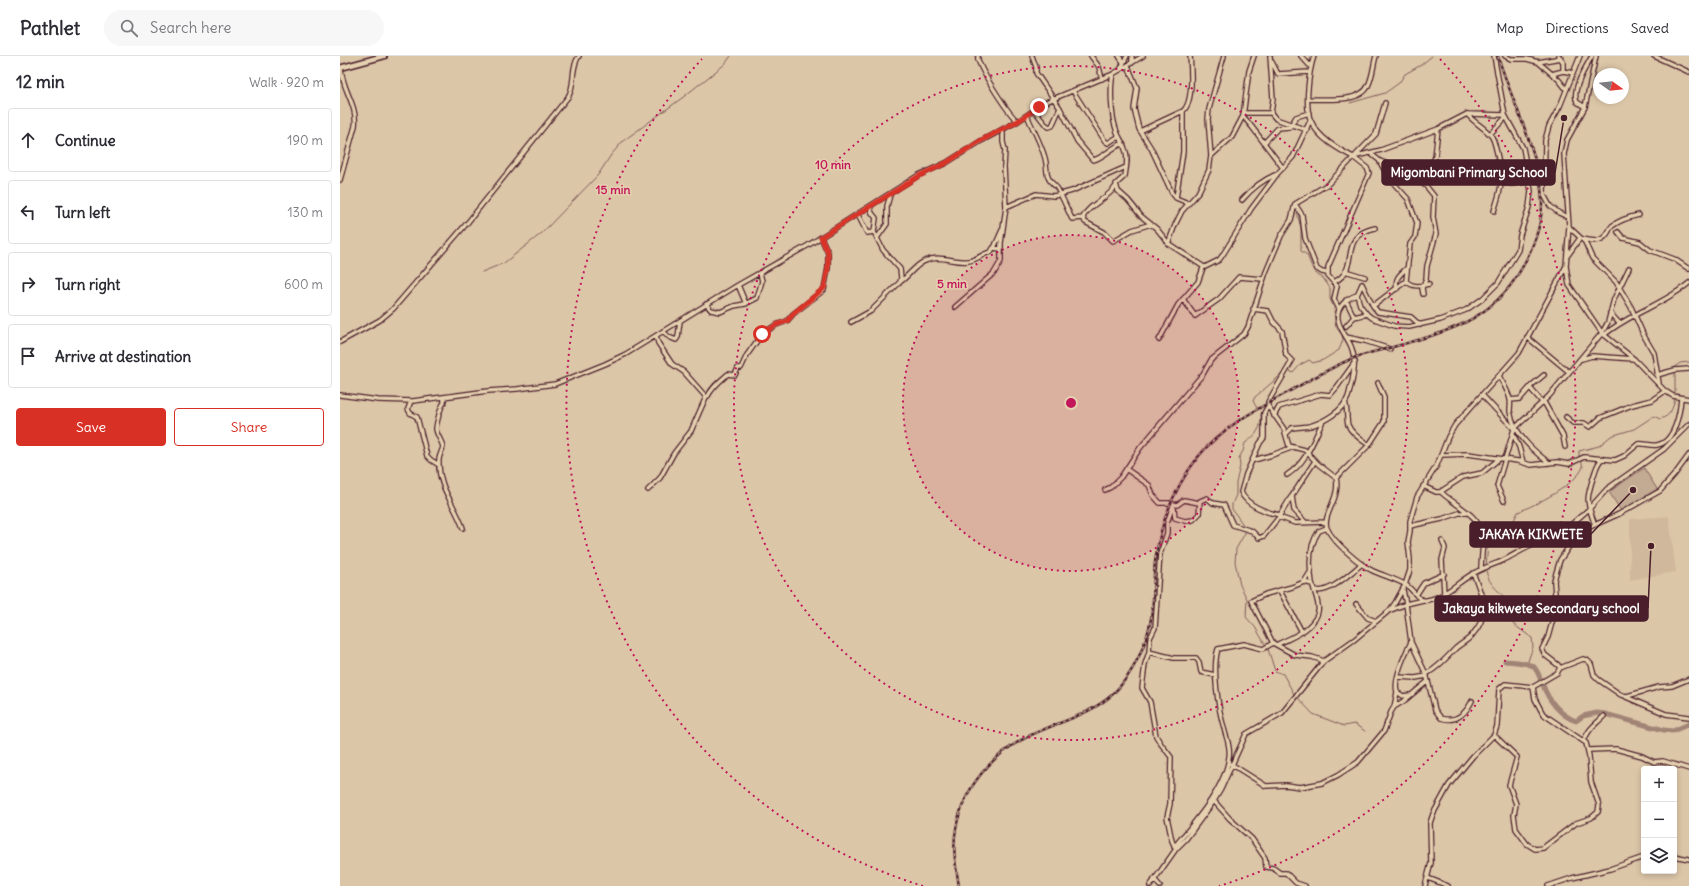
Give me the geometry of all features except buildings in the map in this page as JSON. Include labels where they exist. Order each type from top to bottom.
[{"type":"main road","points":[[341,68],[384,56]]},
{"type":"street","points":[[340,342],[362,331],[388,314],[444,250],[568,97],[572,90],[575,67],[579,56]]},
{"type":"street","points":[[978,56],[978,61],[984,72],[1009,112],[1018,121]]},
{"type":"street","points":[[1032,56],[1036,67],[1036,73],[1060,108],[1077,141],[1093,160],[1102,157],[1105,153],[1122,144]]},
{"type":"street","points":[[1091,56],[1099,68],[1102,79]]},
{"type":"street","points":[[1119,56],[1123,62]]},
{"type":"street","points":[[1120,70],[1127,56]]},
{"type":"street","points":[[1132,56],[1132,63]]},
{"type":"street","points":[[340,395],[411,401],[488,390],[517,389],[555,384],[609,362],[656,336],[706,304],[858,215],[919,176],[946,163],[980,141],[1018,121],[1053,98],[1113,74],[1143,56]]},
{"type":"street","points":[[1140,131],[1182,111],[1188,104],[1191,71],[1190,56]]},
{"type":"street","points":[[1168,244],[1177,220],[1206,178],[1211,156],[1208,119],[1209,109],[1224,56]]},
{"type":"street","points":[[1211,156],[1232,136],[1243,115],[1246,84],[1254,56]]},
{"type":"street","points":[[1270,56],[1273,103],[1271,113]]},
{"type":"street","points":[[1301,56],[1310,67]]},
{"type":"street","points":[[1159,340],[1183,299],[1198,282],[1204,267],[1219,260],[1251,209],[1278,173],[1293,157],[1310,121],[1308,98],[1310,67],[1314,56]]},
{"type":"street","points":[[1308,98],[1352,98],[1365,92],[1371,81],[1376,56]]},
{"type":"street","points":[[1357,295],[1360,305],[1372,318],[1400,327],[1409,327],[1440,320],[1466,310],[1482,299],[1498,283],[1518,248],[1520,235],[1531,200],[1531,191],[1523,148],[1505,116],[1494,56]]},
{"type":"street","points":[[1505,56],[1511,59],[1527,59],[1538,62],[1559,80],[1566,89]]},
{"type":"street","points":[[1568,216],[1559,213],[1550,206],[1546,200],[1544,190],[1546,133],[1560,106],[1580,56]]},
{"type":"street","points":[[1585,107],[1577,102],[1576,94],[1581,75],[1592,56]]},
{"type":"street","points":[[1596,56],[1585,107],[1567,140],[1564,154],[1569,226],[1566,266],[1569,285],[1603,334],[1634,359],[1665,391],[1673,396],[1689,399]]},
{"type":"street","points":[[1654,56],[1689,72]]},
{"type":"street","points":[[1538,62],[1560,57],[1564,65],[1563,71]]},
{"type":"street","points":[[1271,61],[1278,74],[1310,72]]},
{"type":"street","points":[[1128,66],[1137,88],[1134,109],[1140,131],[1151,148],[1166,181],[1176,198],[1188,203]]},
{"type":"street","points":[[340,180],[356,118],[350,96],[342,76],[341,68]]},
{"type":"street","points":[[1552,74],[1563,71],[1573,73]]},
{"type":"street","points":[[1083,218],[1090,208],[1111,194],[1125,176],[1126,153],[1116,130],[1112,112],[1111,83],[1113,74]]},
{"type":"street","points":[[1073,91],[1105,141],[1108,143],[1116,138],[1120,138]]},
{"type":"street","points":[[1105,490],[1113,485],[1147,440],[1203,374],[1211,360],[1244,334],[1248,327],[1253,309],[1278,242],[1291,220],[1295,204],[1328,184],[1376,134],[1384,103]]},
{"type":"street","points":[[1034,110],[1049,127],[1055,122],[1060,108]]},
{"type":"street","points":[[1176,198],[1180,182],[1183,152],[1182,111]]},
{"type":"street","points":[[1243,115],[1271,113]]},
{"type":"street","points":[[1271,113],[1276,119],[1307,130]]},
{"type":"street","points":[[1264,143],[1278,128],[1288,128],[1298,116],[1309,113]]},
{"type":"street","points":[[1353,157],[1370,154],[1438,129],[1467,114],[1505,116]]},
{"type":"street","points":[[1467,114],[1493,138],[1498,157],[1501,184],[1494,211]]},
{"type":"street","points":[[1027,115],[1044,153],[1048,177],[1060,193],[1072,219],[1083,218]]},
{"type":"street","points":[[1243,115],[1283,168]]},
{"type":"street","points":[[1490,134],[1505,116]]},
{"type":"street","points":[[1310,121],[1325,139],[1367,168],[1369,175],[1346,224],[1328,267],[1327,273]]},
{"type":"street","points":[[955,307],[994,273],[1000,260],[1006,207],[1004,167],[1005,150],[1003,142],[1004,129]]},
{"type":"street","points":[[1426,186],[1428,174],[1435,157],[1438,129]]},
{"type":"street","points":[[1370,154],[1380,161],[1407,172],[1426,186],[1434,196],[1433,217],[1436,228],[1434,246],[1423,285],[1423,294]]},
{"type":"street","points":[[1373,306],[1406,281],[1410,244],[1415,237],[1417,223],[1408,199],[1388,176],[1380,161]]},
{"type":"street","points":[[1006,207],[1036,194],[1054,196],[1084,186],[1126,167]]},
{"type":"street","points":[[1242,200],[1261,180],[1278,173]]},
{"type":"street","points":[[1501,184],[1522,183],[1526,182],[1528,178]]},
{"type":"street","points":[[1116,186],[1118,191],[1128,200],[1136,211],[1157,229],[1168,244],[1183,252],[1197,264],[1204,267]]},
{"type":"street","points":[[877,238],[887,224],[887,206],[890,195]]},
{"type":"street","points":[[1295,204],[1302,215],[1304,234],[1317,269],[1327,273],[1337,286],[1335,302],[1339,309]]},
{"type":"street","points":[[870,207],[876,218],[874,232],[887,255],[900,269],[900,282]]},
{"type":"street","points":[[858,215],[867,233],[874,232]]},
{"type":"street","points":[[1581,238],[1593,241],[1598,240],[1606,236],[1611,228],[1620,221],[1639,215]]},
{"type":"street","points":[[1083,218],[1085,222],[1104,232],[1113,241],[1132,230],[1151,224]]},
{"type":"street","points":[[1569,226],[1587,245],[1592,258],[1610,275],[1620,288],[1654,353],[1659,384]]},
{"type":"street","points":[[851,322],[871,311],[924,261],[939,258],[959,262],[968,262],[984,253],[991,252],[1003,227]]},
{"type":"street","points":[[1334,282],[1340,279],[1345,271],[1354,239],[1362,232],[1375,228]]},
{"type":"street","points":[[1618,232],[1623,238],[1640,242],[1650,250],[1674,259],[1689,269]]},
{"type":"street","points":[[708,396],[719,381],[728,374],[735,374],[738,368],[741,368],[747,355],[762,334],[776,325],[787,321],[793,314],[824,290],[828,265],[827,250],[821,237]]},
{"type":"street","points":[[1567,256],[1581,238]]},
{"type":"street","points":[[994,248],[1001,249]]},
{"type":"street","points":[[1390,610],[1406,585],[1410,567],[1408,542],[1410,526],[1417,497],[1437,465],[1448,437],[1455,425],[1519,353],[1566,266]]},
{"type":"street","points":[[1397,289],[1395,283],[1396,278],[1407,268]]},
{"type":"street","points":[[1603,334],[1611,307],[1629,268]]},
{"type":"street","points":[[1345,271],[1365,277]]},
{"type":"street","points":[[706,304],[711,310],[720,312],[734,306],[746,304],[759,296],[762,278],[760,273]]},
{"type":"street","points":[[1183,299],[1195,316],[1219,299],[1239,276],[1264,279]]},
{"type":"street","points":[[1406,281],[1411,285],[1429,284]]},
{"type":"street","points":[[1504,501],[1497,486],[1515,430],[1544,402],[1603,334],[1619,323],[1662,302],[1689,283]]},
{"type":"street","points":[[1369,445],[1358,437],[1350,428],[1346,402],[1355,362],[1352,347],[1338,319],[1339,309],[1346,300],[1357,295],[1362,284],[1376,311],[1381,314],[1411,317],[1420,325]]},
{"type":"street","points":[[738,285],[746,304]]},
{"type":"street","points":[[1346,300],[1354,317]]},
{"type":"street","points":[[1253,309],[1266,310],[1270,314],[1273,321],[1282,331],[1286,355],[1292,361],[1268,402],[1263,424],[1264,438],[1260,443],[1254,460],[1243,482],[1243,496],[1263,510],[1293,523],[1326,522]]},
{"type":"street","points":[[1372,318],[1376,311]]},
{"type":"street","points":[[1610,313],[1619,323]]},
{"type":"street","points":[[1346,326],[1354,317],[1367,314]]},
{"type":"street","points":[[663,331],[669,337],[676,340],[678,337],[680,321]]},
{"type":"street","points":[[648,490],[660,478],[674,454],[688,437],[706,397],[706,395],[684,372],[672,364],[658,343],[656,336]]},
{"type":"street","points":[[1346,337],[1390,349]]},
{"type":"street","points":[[1527,337],[1569,372]]},
{"type":"street","points":[[1582,359],[1597,356],[1634,359]]},
{"type":"street","points":[[1274,416],[1279,407],[1321,394],[1330,395],[1355,362]]},
{"type":"street","points":[[1657,375],[1675,370],[1689,369]]},
{"type":"street","points":[[1510,400],[1520,399],[1544,375]]},
{"type":"street","points":[[1499,376],[1510,400],[1510,412],[1523,462]]},
{"type":"street","points":[[1378,383],[1384,397],[1384,422],[1369,445],[1336,478],[1335,498],[1327,516],[1327,528],[1342,546],[1362,564],[1378,574],[1406,585],[1423,600]]},
{"type":"street","points":[[1530,388],[1544,402],[1563,436],[1565,447]]},
{"type":"street","points":[[1566,417],[1573,423],[1584,423],[1590,427],[1600,418],[1632,405],[1652,400],[1665,391]]},
{"type":"street","points":[[1482,395],[1532,449],[1549,463]]},
{"type":"street","points":[[444,397],[444,403],[441,405],[441,410],[439,412],[440,418],[436,428],[443,447],[439,458],[439,465],[444,491],[463,528]]},
{"type":"street","points":[[1441,455],[1468,454],[1523,462],[1534,466],[1549,463],[1569,464],[1584,457],[1615,460],[1624,456],[1638,444],[1657,445],[1663,442],[1674,430],[1679,414],[1681,398]]},
{"type":"street","points":[[411,401],[408,409],[410,413],[417,417],[427,456],[439,465]]},
{"type":"street","points":[[1286,434],[1292,428],[1308,426],[1323,421],[1346,402]]},
{"type":"street","points":[[1268,406],[1286,434],[1288,444],[1291,448]]},
{"type":"street","points":[[1287,475],[1294,470],[1309,453],[1323,421]]},
{"type":"street","points":[[1557,537],[1589,509],[1608,489],[1664,449],[1689,424]]},
{"type":"street","points":[[1254,460],[1272,456],[1291,448],[1302,449],[1309,453],[1315,461],[1336,478]]},
{"type":"street","points":[[1175,848],[1186,839],[1214,801],[1246,734],[1282,713],[1324,661],[1355,639],[1390,610],[1406,604],[1431,599],[1444,593],[1473,573],[1488,565],[1503,560],[1537,543],[1578,533],[1620,514],[1660,491],[1676,474],[1689,454]]},
{"type":"street","points":[[1595,525],[1589,509],[1588,490],[1597,466],[1602,458]]},
{"type":"street","points":[[1441,492],[1463,477],[1482,473],[1499,459]]},
{"type":"street","points":[[1173,506],[1175,518],[1185,521],[1193,520],[1199,514],[1199,503],[1201,500],[1207,498],[1213,503],[1224,505],[1233,525],[1252,531],[1259,538],[1264,536],[1279,516],[1315,461]]},
{"type":"street","points":[[1126,469],[1149,485],[1153,495],[1160,503],[1173,506],[1184,500],[1199,503]]},
{"type":"street","points":[[1423,486],[1436,492],[1441,492],[1473,517],[1482,533],[1481,569]]},
{"type":"street","points":[[1292,496],[1294,510],[1305,522]]},
{"type":"street","points":[[1173,506],[1167,523],[1167,533],[1160,554],[1155,624],[1150,638],[1149,652],[1145,664],[1142,688],[1150,702],[1156,736],[1160,744],[1172,756],[1168,817],[1175,848]]},
{"type":"street","points":[[1410,526],[1442,519],[1459,513],[1468,513]]},
{"type":"street","points":[[1278,644],[1308,628],[1319,611],[1319,604],[1312,584],[1310,571],[1313,543],[1319,531],[1327,528]]},
{"type":"street","points":[[1560,668],[1545,655],[1542,650],[1548,637],[1550,625],[1556,608],[1554,581],[1560,560],[1578,533]]},
{"type":"street","points":[[1442,541],[1445,548],[1442,560],[1444,593]]},
{"type":"street","points":[[1315,590],[1321,591],[1330,588],[1362,564]]},
{"type":"street","points":[[1304,582],[1310,571]]},
{"type":"street","points":[[1398,677],[1415,678],[1426,675],[1470,638],[1477,630],[1482,618],[1484,602],[1473,573]]},
{"type":"street","points":[[1416,595],[1424,583],[1444,574]]},
{"type":"street","points":[[1273,643],[1251,603],[1252,599],[1304,582],[1312,584]]},
{"type":"street","points":[[1403,590],[1411,642],[1426,675],[1434,710],[1441,718],[1450,720],[1457,718],[1472,701]]},
{"type":"street","points":[[1280,591],[1302,632]]},
{"type":"street","points":[[1470,610],[1478,602],[1482,595]]},
{"type":"street","points":[[1356,604],[1365,615],[1376,621]]},
{"type":"street","points":[[1456,608],[1465,608],[1482,618]]},
{"type":"street","points":[[1231,764],[1266,786],[1279,785],[1300,787],[1322,783],[1346,770],[1365,756],[1384,731],[1394,707],[1398,677],[1411,642]]},
{"type":"street","points":[[1150,886],[1175,848],[1208,805],[1229,758],[1228,743],[1223,726],[1215,675],[1217,651],[1220,648],[1244,644],[1263,649],[1273,643],[1278,644],[1295,655],[1312,657],[1324,661]]},
{"type":"street","points":[[1149,652],[1174,658],[1196,658],[1199,662],[1201,672],[1215,675]]},
{"type":"street","points":[[1425,886],[1431,863],[1430,823],[1433,814],[1449,785],[1473,756],[1494,735],[1497,726],[1499,689],[1506,684],[1533,687],[1557,673],[1560,668],[1583,659],[1587,660],[1591,664],[1594,675],[1599,680],[1625,696],[1666,714],[1689,716]]},
{"type":"street","points":[[1625,696],[1659,687],[1672,686],[1689,679]]},
{"type":"street","points":[[1394,707],[1428,681]]},
{"type":"street","points":[[1494,735],[1517,757],[1509,785],[1516,804],[1514,822],[1516,829],[1527,844],[1539,850],[1552,842],[1576,823],[1591,818],[1599,810],[1599,805],[1591,782],[1589,750],[1584,740],[1543,714],[1535,699],[1533,687]]},
{"type":"street","points":[[1397,692],[1403,696],[1410,695]]},
{"type":"street","points":[[1584,740],[1591,726],[1597,723],[1604,716]]},
{"type":"street","points":[[1589,750],[1606,748],[1616,749],[1642,756],[1654,762],[1663,762],[1689,769]]},
{"type":"street","points":[[1214,801],[1230,820],[1252,839],[1265,858],[1266,867],[1273,868],[1280,873],[1286,873],[1296,883],[1305,886]]},
{"type":"street","points":[[1677,857],[1689,859]]},
{"type":"street","points":[[1548,886],[1572,878],[1610,869],[1641,858]]},
{"type":"street","points":[[1428,878],[1448,886]]},
{"type":"street","points":[[1154,879],[1160,886]]},
{"type":"shaded area","points":[[1644,468],[1657,489],[1621,511],[1609,492]]},
{"type":"shaded area","points":[[1669,516],[1676,572],[1630,580],[1630,519]]},
{"type":"waterway","points":[[482,272],[504,263],[542,233],[598,175],[611,155],[623,141],[682,98],[725,64],[731,56]]},
{"type":"waterway","points":[[1350,103],[1385,93],[1399,83],[1405,74],[1421,65],[1432,56]]},
{"type":"waterway","points":[[1288,370],[1293,373],[1300,365],[1309,360],[1313,363],[1323,360],[1339,350],[1343,340],[1342,335],[1336,327],[1334,308],[1330,299],[1330,288],[1323,278],[1314,272],[1307,255],[1301,251],[1301,228],[1298,213]]},
{"type":"waterway","points":[[1675,369],[1675,367],[1680,363],[1689,362]]},
{"type":"waterway","points":[[1675,372],[1675,395]]},
{"type":"waterway","points":[[1257,408],[1253,401],[1255,397],[1282,374]]},
{"type":"waterway","points":[[1579,458],[1579,451],[1599,446],[1611,436],[1634,429],[1654,416],[1660,419],[1664,418],[1669,414],[1675,398]]},
{"type":"waterway","points":[[1244,526],[1232,509],[1232,504],[1236,495],[1236,483],[1240,466],[1239,458],[1245,443],[1258,431],[1261,414]]},
{"type":"waterway","points":[[1486,566],[1488,545],[1499,535],[1508,532],[1518,512],[1554,494],[1572,481],[1583,467],[1581,460]]},
{"type":"waterway","points":[[1244,530],[1245,533],[1236,549],[1235,562],[1240,585],[1247,599],[1246,617],[1255,627],[1268,649],[1275,671],[1283,674],[1294,694]]},
{"type":"waterway","points":[[1486,569],[1490,581],[1512,608],[1513,624],[1532,638],[1533,647],[1527,664]]},
{"type":"waterway","points":[[1505,661],[1533,666],[1538,672],[1545,691],[1552,702],[1570,719],[1576,721],[1583,716],[1597,713],[1673,731],[1689,724]]},
{"type":"waterway","points":[[1298,698],[1313,714],[1344,726],[1354,724],[1365,731]]},
{"type":"railway","points":[[959,886],[954,851],[956,829],[965,799],[982,773],[1004,751],[1017,742],[1041,730],[1074,718],[1104,701],[1121,686],[1134,667],[1150,624],[1153,607],[1155,562],[1164,520],[1169,506],[1182,481],[1189,469],[1207,446],[1229,428],[1253,412],[1320,374],[1356,357],[1432,335],[1470,320],[1487,309],[1502,296],[1515,279],[1533,245],[1541,217],[1542,203],[1537,166],[1498,56]]},
{"type":"place","name":"Migombani Primary School","points":[[1564,118]]},
{"type":"place","name":"JAKAYA KIKWETE","points":[[1633,490]]},
{"type":"place","name":"Jakaya kikwete Secondary school","points":[[1651,546]]},
{"type":"route","points":[[762,334],[776,325],[787,321],[793,314],[824,288],[828,268],[828,253],[821,237],[919,176],[946,163],[980,141],[1018,121],[1039,107]]}]
